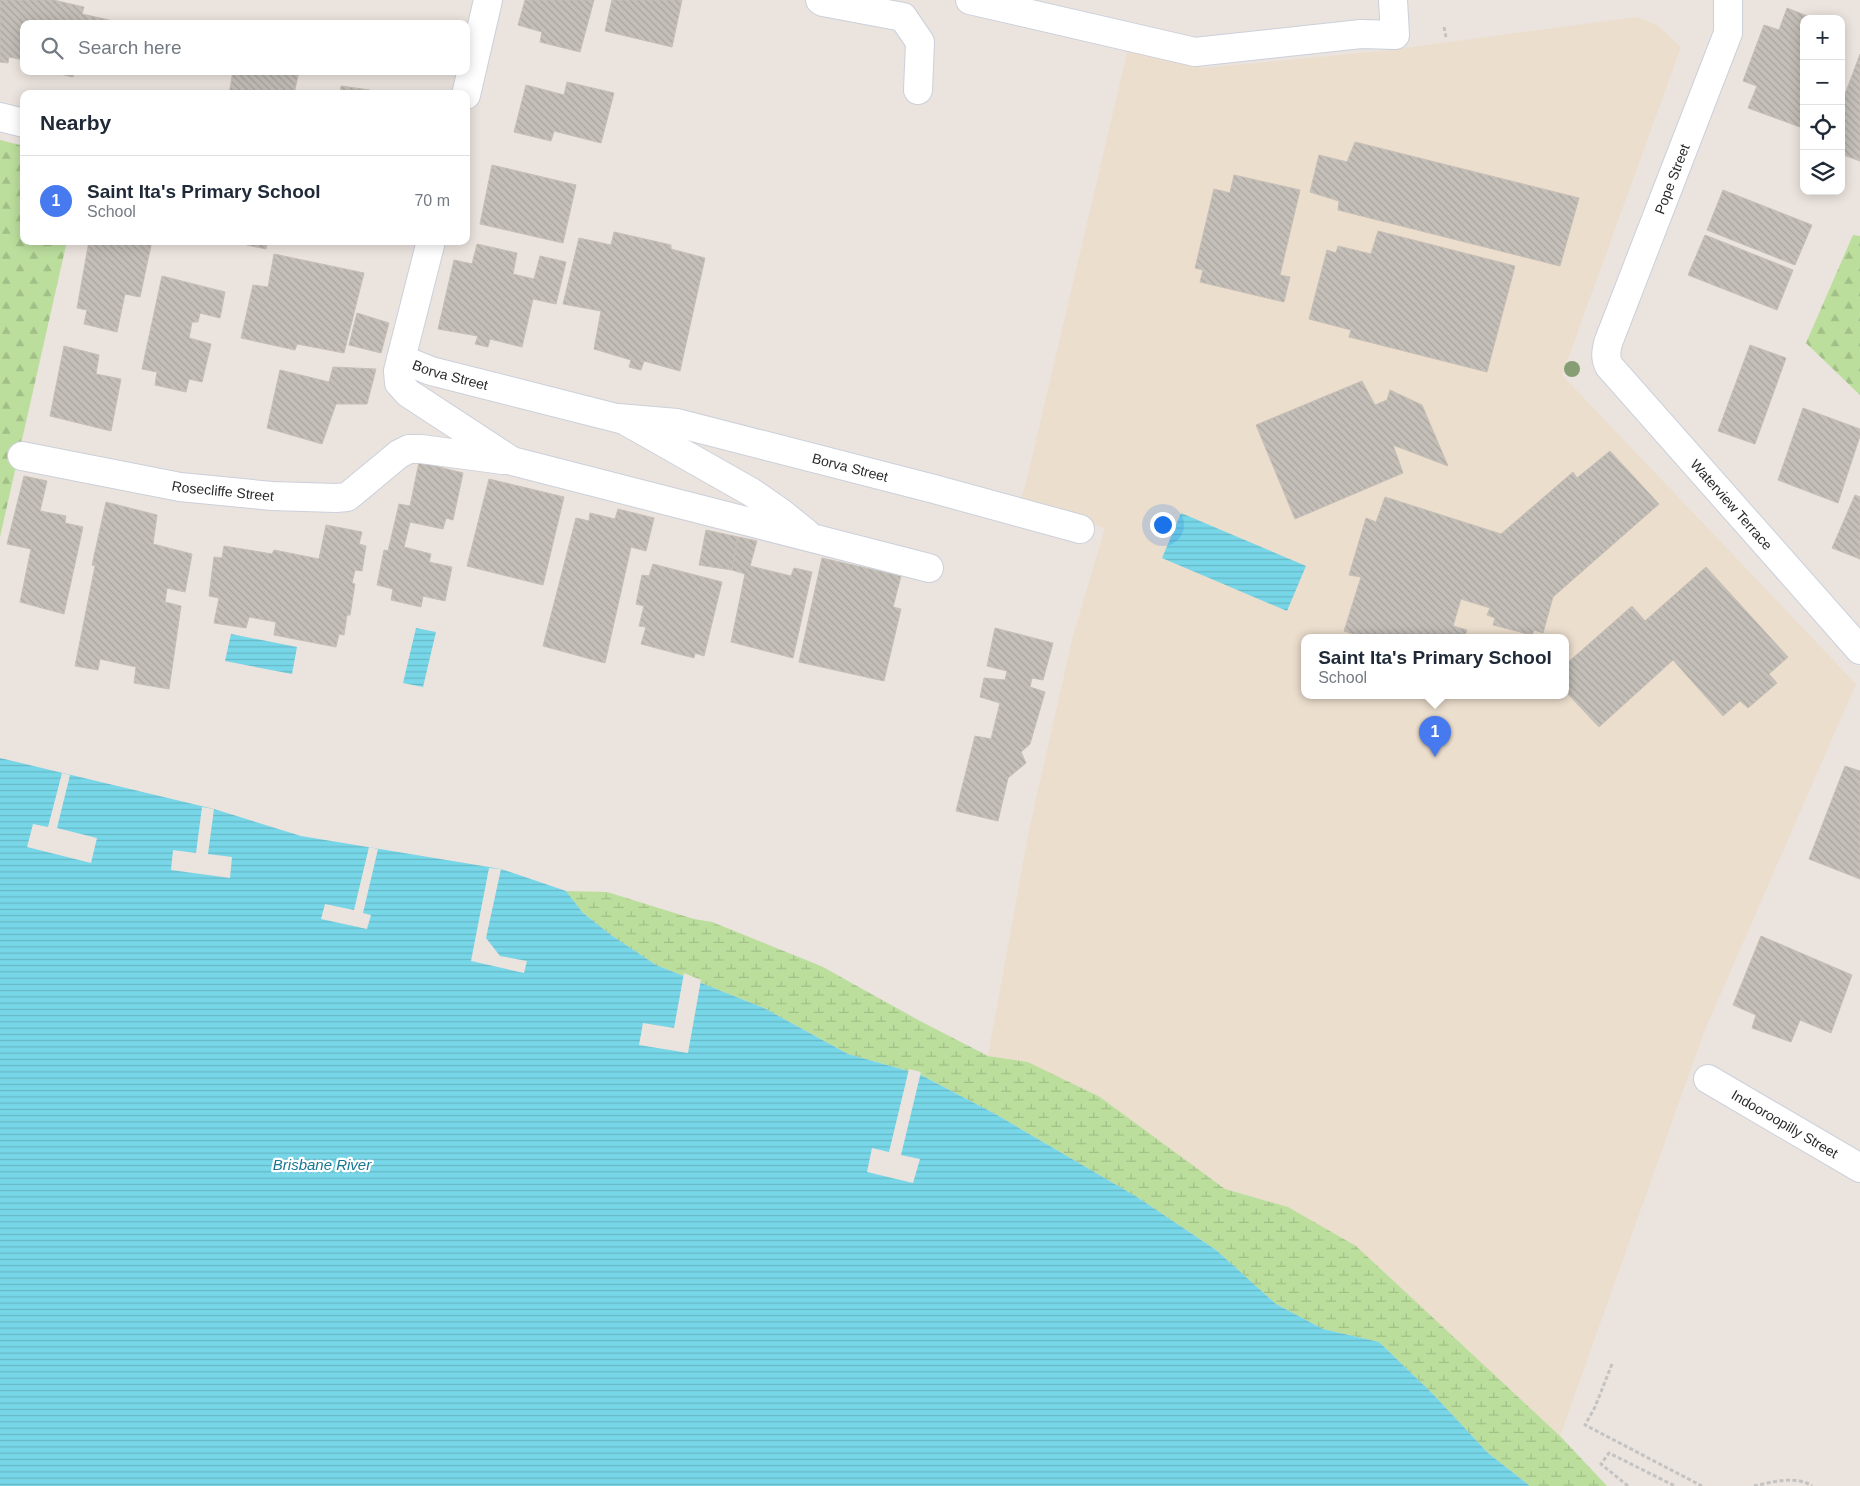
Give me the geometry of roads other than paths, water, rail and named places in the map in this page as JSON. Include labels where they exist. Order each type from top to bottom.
[{"type":"street","points":[[467,90],[488,0]]},
{"type":"street","points":[[820,0],[823,2],[864,4],[902,17],[920,42],[918,90]]},
{"type":"street","points":[[970,0],[1195,52],[1361,34],[1395,35],[1393,0]]},
{"type":"street","name":"Pope Street","points":[[1606,357],[1608,343],[1728,33],[1728,0]]},
{"type":"street","points":[[0,118],[20,122]]},
{"type":"street","points":[[400,365],[430,245]]},
{"type":"street","name":"Waterview Terrace","points":[[1606,357],[1609,366],[1860,650]]},
{"type":"street","name":"Borva Street","points":[[512,461],[405,390],[399,383],[400,365],[618,418],[635,425],[751,492],[815,540]]},
{"type":"street","name":"Borva Street","points":[[618,418],[677,423],[934,489],[1080,529]]},
{"type":"street","name":"Borva Street","points":[[409,449],[512,461],[929,568]]},
{"type":"street","name":"Rosecliffe Street","points":[[22,456],[180,487],[272,496],[336,498],[347,497],[399,454],[409,449]]},
{"type":"street","name":"Indooroopilly Street","points":[[1708,1079],[1860,1168]]},
{"type":"water","points":[[1181,513],[1306,566],[1287,611],[1162,558]]},
{"type":"water","points":[[416,628],[436,632],[423,687],[403,683]]},
{"type":"water","points":[[231,634],[297,647],[292,674],[225,661]]},
{"type":"water","name":"Brisbane River","points":[[0,758],[214,809],[301,836],[501,869],[566,891],[583,913],[611,935],[656,965],[764,1008],[848,1054],[919,1074],[997,1115],[1137,1197],[1216,1250],[1276,1304],[1323,1329],[1379,1342],[1432,1393],[1488,1453],[1530,1486],[0,1486]]},
{"type":"place","name":"Saint Ita's Primary School","points":[[1435,757]]}]
